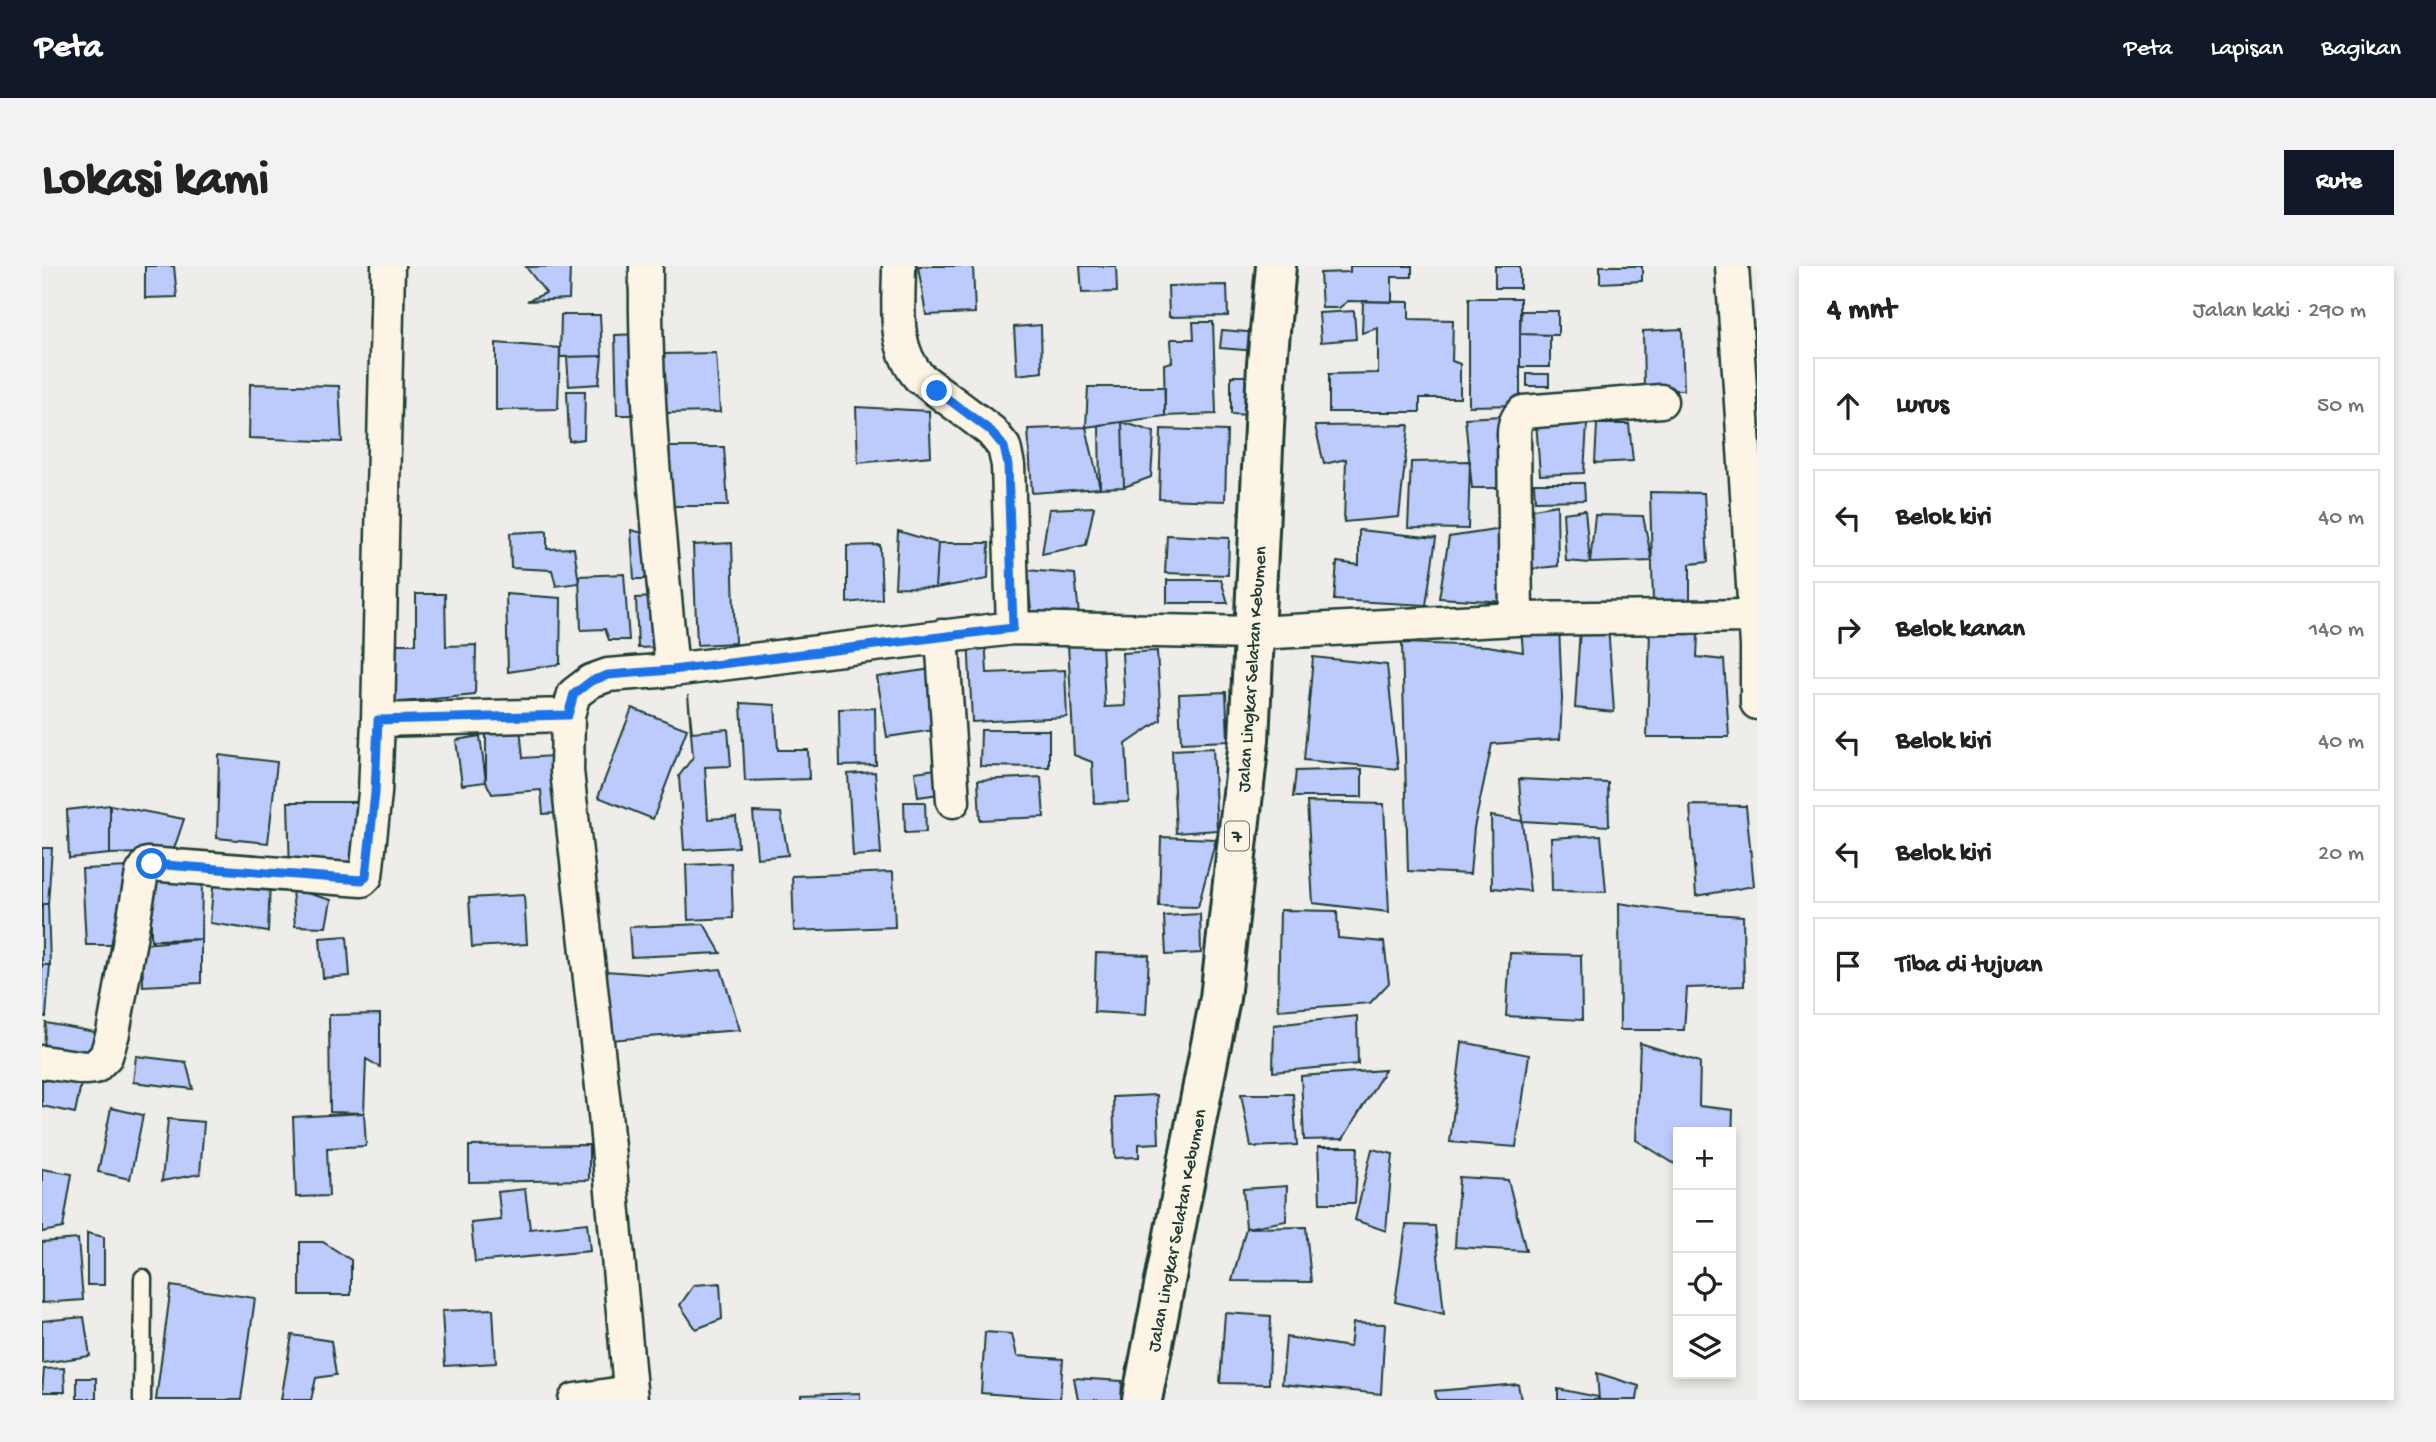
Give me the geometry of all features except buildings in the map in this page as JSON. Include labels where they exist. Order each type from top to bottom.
[{"type":"highway","name":"Jalan Lingkar Selatan Kebumen","points":[[1142,1400],[1220,998],[1249,740],[1267,364],[1276,266]]},
{"type":"street","points":[[42,1062],[95,1068],[106,1056],[113,1032],[142,873],[148,864],[356,880],[365,878],[375,793],[378,720],[388,266]]},
{"type":"street","points":[[646,266],[645,327],[652,454],[672,670]]},
{"type":"street","points":[[899,266],[900,334],[902,348],[912,369],[991,431],[1004,447],[1008,465],[1013,628]]},
{"type":"street","points":[[1732,266],[1756,646],[1757,703]]},
{"type":"street","points":[[1516,618],[1514,425],[1520,414],[1661,401]]},
{"type":"street","points":[[575,1400],[631,1396],[605,1114],[568,771],[568,715],[574,694],[591,681],[608,675],[672,670],[1013,628],[1255,633],[1516,618],[1753,616]]},
{"type":"street","points":[[942,636],[953,801]]},
{"type":"street","points":[[378,720],[568,715]]},
{"type":"lane","points":[[142,1400],[143,1278]]},
{"type":"route","points":[[152,864],[362,880],[366,876],[375,793],[378,720],[568,715],[574,694],[591,681],[608,675],[672,670],[1013,628],[1008,465],[1004,447],[991,431],[937,391]]}]
